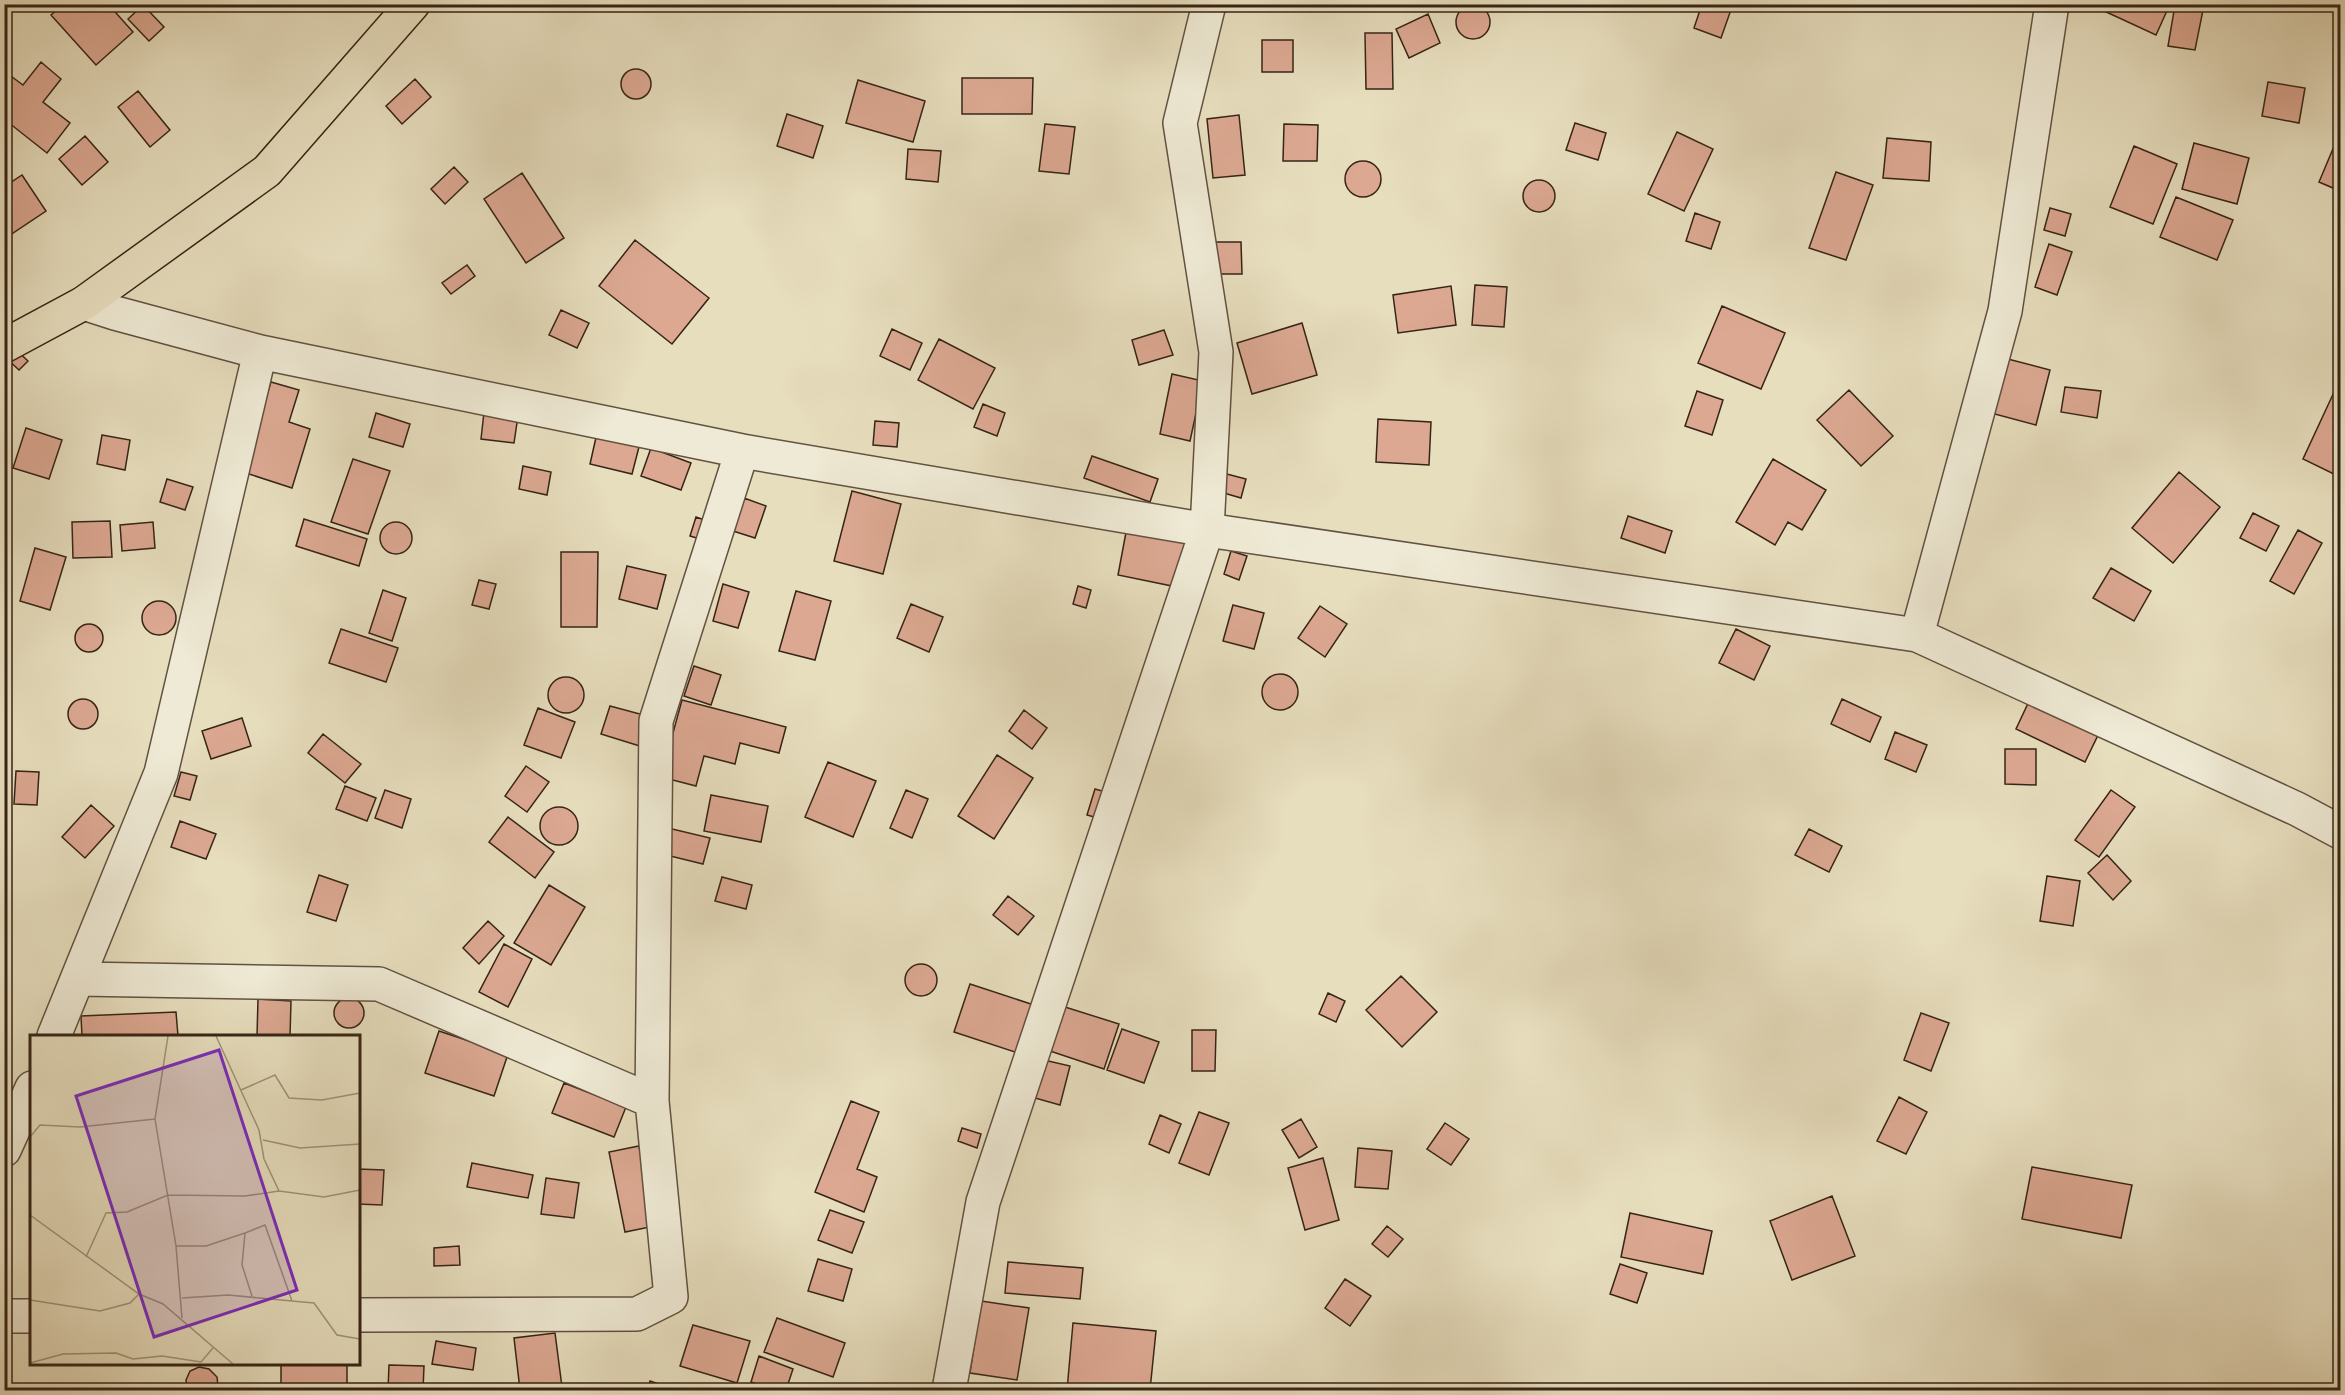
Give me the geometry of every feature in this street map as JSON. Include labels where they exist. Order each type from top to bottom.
[{"type":"main road","points":[[4,346],[84,303],[267,171],[413,4]]},
{"type":"street","points":[[949,1390],[984,1202],[1207,530],[1216,352],[1180,123],[1209,4]]},
{"type":"street","points":[[1917,635],[2005,311],[2052,4]]},
{"type":"street","points":[[84,303],[260,352],[741,451],[1207,530],[1917,635],[2297,809],[2340,832]]},
{"type":"street","points":[[54,1035],[161,773],[260,352]]},
{"type":"street","points":[[360,1314],[637,1314],[671,1297],[652,1101],[656,722],[741,451]]},
{"type":"street","points":[[79,979],[379,984],[652,1101]]},
{"type":"street","points":[[4,1150],[30,1092]]},
{"type":"street","points":[[4,1316],[30,1316]]},
{"type":"building","points":[[63,4],[108,4],[133,32],[96,65],[51,15]]},
{"type":"building","points":[[1702,4],[1733,4],[1721,38],[1694,28]]},
{"type":"building","points":[[2089,4],[2170,4],[2156,35]]},
{"type":"building","points":[[143,5],[164,27],[149,41],[128,19]]},
{"type":"building","points":[[1473,5],[1485,10],[1490,22],[1485,34],[1473,39],[1461,34],[1456,22],[1461,10]]},
{"type":"building","points":[[2175,5],[2203,10],[2195,50],[2168,46]]},
{"type":"building","points":[[1428,14],[1440,43],[1409,58],[1396,29]]},
{"type":"building","points":[[1365,33],[1392,33],[1393,89],[1366,89]]},
{"type":"building","points":[[1262,40],[1293,40],[1293,72],[1262,72]]},
{"type":"building","points":[[41,62],[61,79],[43,102],[70,123],[47,153],[4,119],[4,71],[23,85]]},
{"type":"building","points":[[636,69],[642,70],[650,78],[650,90],[642,98],[636,99],[630,98],[622,90],[621,84],[622,78],[630,70]]},
{"type":"building","points":[[962,78],[1033,78],[1032,114],[962,114]]},
{"type":"building","points":[[415,79],[431,97],[402,124],[386,106]]},
{"type":"building","points":[[858,80],[925,101],[913,142],[846,123]]},
{"type":"building","points":[[2268,82],[2305,88],[2299,123],[2262,116]]},
{"type":"building","points":[[138,91],[170,130],[150,147],[118,107]]},
{"type":"building","points":[[787,114],[823,126],[813,158],[777,146]]},
{"type":"building","points":[[1239,115],[1245,175],[1213,178],[1207,119]]},
{"type":"building","points":[[1575,123],[1606,133],[1598,160],[1566,150]]},
{"type":"building","points":[[1045,124],[1075,127],[1069,174],[1039,171]]},
{"type":"building","points":[[1284,124],[1318,125],[1317,161],[1283,161]]},
{"type":"building","points":[[1677,132],[1713,149],[1684,211],[1648,194]]},
{"type":"building","points":[[85,136],[108,162],[82,185],[59,159]]},
{"type":"building","points":[[1887,138],[1931,142],[1929,181],[1883,178]]},
{"type":"building","points":[[2194,143],[2249,158],[2237,204],[2182,189]]},
{"type":"building","points":[[2335,144],[2340,146],[2340,191],[2319,182]]},
{"type":"building","points":[[2134,146],[2177,164],[2153,224],[2110,207]]},
{"type":"building","points":[[908,149],[941,151],[938,182],[906,179]]},
{"type":"building","points":[[1363,161],[1376,166],[1381,179],[1376,192],[1363,197],[1350,192],[1345,179],[1350,166]]},
{"type":"building","points":[[454,167],[468,182],[445,204],[431,189]]},
{"type":"building","points":[[1836,172],[1873,185],[1846,260],[1809,248]]},
{"type":"building","points":[[522,173],[564,238],[526,263],[484,199]]},
{"type":"building","points":[[22,175],[46,211],[4,239],[4,187]]},
{"type":"building","points":[[1539,180],[1550,185],[1555,196],[1550,207],[1539,212],[1528,207],[1523,196],[1528,185]]},
{"type":"building","points":[[2176,197],[2233,220],[2217,260],[2160,237]]},
{"type":"building","points":[[2050,208],[2071,214],[2065,236],[2044,230]]},
{"type":"building","points":[[1695,213],[1720,222],[1711,249],[1686,241]]},
{"type":"building","points":[[635,240],[709,298],[672,344],[599,286]]},
{"type":"building","points":[[1211,242],[1241,242],[1242,274],[1211,274]]},
{"type":"building","points":[[2049,244],[2072,252],[2057,295],[2035,287]]},
{"type":"building","points":[[467,265],[475,276],[451,294],[442,283]]},
{"type":"building","points":[[1475,285],[1507,287],[1504,327],[1472,325]]},
{"type":"building","points":[[1451,286],[1456,325],[1398,333],[1393,295]]},
{"type":"building","points":[[1722,306],[1785,333],[1761,389],[1698,363]]},
{"type":"building","points":[[561,310],[589,323],[577,348],[549,335]]},
{"type":"building","points":[[1302,323],[1317,375],[1252,394],[1237,343]]},
{"type":"building","points":[[892,329],[922,343],[910,370],[880,356]]},
{"type":"building","points":[[1164,330],[1173,355],[1139,365],[1132,340]]},
{"type":"building","points":[[939,339],[995,368],[973,409],[918,380]]},
{"type":"building","points":[[14,348],[28,361],[19,370],[5,357]]},
{"type":"building","points":[[2004,358],[2050,370],[2036,425],[1991,413]]},
{"type":"building","points":[[1172,374],[1203,381],[1190,441],[1160,434]]},
{"type":"building","points":[[271,382],[299,390],[289,422],[310,429],[292,488],[243,472]]},
{"type":"building","points":[[2065,387],[2101,391],[2097,418],[2061,412]]},
{"type":"building","points":[[1849,390],[1893,436],[1861,466],[1817,420]]},
{"type":"building","points":[[2335,390],[2340,393],[2340,477],[2303,459]]},
{"type":"building","points":[[1697,391],[1723,400],[1712,435],[1685,426]]},
{"type":"building","points":[[983,404],[1005,413],[997,436],[974,427]]},
{"type":"building","points":[[484,412],[518,416],[514,443],[481,439]]},
{"type":"building","points":[[376,413],[410,424],[403,447],[369,437]]},
{"type":"building","points":[[1378,419],[1431,422],[1429,465],[1376,462]]},
{"type":"building","points":[[875,421],[899,423],[897,447],[873,445]]},
{"type":"building","points":[[26,428],[62,440],[49,479],[13,468]]},
{"type":"building","points":[[597,433],[640,443],[632,474],[590,464]]},
{"type":"building","points":[[102,435],[130,440],[125,470],[97,464]]},
{"type":"building","points":[[651,448],[691,463],[681,490],[641,476]]},
{"type":"building","points":[[1092,456],[1158,479],[1150,502],[1084,478]]},
{"type":"building","points":[[353,459],[390,471],[368,534],[331,522]]},
{"type":"building","points":[[1773,459],[1826,490],[1802,530],[1788,522],[1775,545],[1736,522]]},
{"type":"building","points":[[523,466],[551,472],[547,495],[519,489]]},
{"type":"building","points":[[2179,472],[2220,507],[2173,563],[2132,528]]},
{"type":"building","points":[[1223,473],[1246,479],[1241,498],[1217,491]]},
{"type":"building","points":[[167,479],[193,487],[185,510],[160,502]]},
{"type":"building","points":[[852,491],[901,504],[883,574],[834,561]]},
{"type":"building","points":[[744,498],[766,506],[755,538],[733,531]]},
{"type":"building","points":[[2253,513],[2279,526],[2266,551],[2240,538]]},
{"type":"building","points":[[1628,516],[1672,531],[1665,553],[1621,538]]},
{"type":"building","points":[[696,517],[716,524],[710,542],[690,536]]},
{"type":"building","points":[[304,519],[367,539],[359,566],[296,546]]},
{"type":"building","points":[[110,521],[112,557],[73,558],[72,522]]},
{"type":"building","points":[[153,522],[155,548],[122,551],[120,525]]},
{"type":"building","points":[[396,522],[407,527],[412,538],[407,549],[396,554],[385,549],[380,538],[385,527]]},
{"type":"building","points":[[1127,527],[1187,539],[1177,587],[1118,575]]},
{"type":"building","points":[[2298,530],[2322,543],[2294,594],[2270,581]]},
{"type":"building","points":[[35,548],[66,557],[50,610],[20,601]]},
{"type":"building","points":[[1231,551],[1247,556],[1239,580],[1224,574]]},
{"type":"building","points":[[561,552],[598,552],[597,627],[561,627]]},
{"type":"building","points":[[627,566],[666,575],[657,609],[619,599]]},
{"type":"building","points":[[2111,568],[2151,591],[2134,621],[2093,598]]},
{"type":"building","points":[[479,580],[496,584],[489,609],[472,605]]},
{"type":"building","points":[[723,584],[749,592],[738,628],[713,621]]},
{"type":"building","points":[[1078,586],[1091,590],[1086,608],[1073,604]]},
{"type":"building","points":[[383,590],[406,598],[392,641],[369,633]]},
{"type":"building","points":[[796,591],[831,601],[815,660],[779,651]]},
{"type":"building","points":[[159,601],[171,606],[176,618],[171,630],[159,635],[147,630],[142,618],[147,606]]},
{"type":"building","points":[[911,604],[943,617],[929,652],[897,638]]},
{"type":"building","points":[[1233,605],[1264,613],[1254,649],[1223,641]]},
{"type":"building","points":[[1320,606],[1347,624],[1325,657],[1298,638]]},
{"type":"building","points":[[89,624],[99,628],[103,638],[99,648],[89,652],[79,648],[75,638],[79,628]]},
{"type":"building","points":[[341,629],[398,648],[386,682],[329,663]]},
{"type":"building","points":[[1736,629],[1770,646],[1754,680],[1719,663]]},
{"type":"building","points":[[694,666],[721,675],[711,705],[684,696]]},
{"type":"building","points":[[1280,674],[1292,680],[1298,692],[1292,704],[1280,710],[1268,704],[1262,692],[1268,680]]},
{"type":"building","points":[[566,677],[579,682],[584,695],[579,708],[566,713],[553,708],[548,695],[553,682]]},
{"type":"building","points":[[2031,697],[2100,731],[2085,762],[2016,729]]},
{"type":"building","points":[[83,699],[89,700],[97,708],[97,720],[89,728],[83,729],[77,728],[69,720],[68,714],[69,708],[77,700]]},
{"type":"building","points":[[1842,699],[1881,717],[1870,742],[1831,724]]},
{"type":"building","points":[[682,700],[786,727],[779,753],[740,743],[735,764],[704,756],[696,786],[661,777]]},
{"type":"building","points":[[610,706],[651,717],[643,747],[601,734]]},
{"type":"building","points":[[538,708],[575,722],[561,758],[524,745]]},
{"type":"building","points":[[1024,710],[1047,728],[1032,749],[1009,731]]},
{"type":"building","points":[[242,718],[251,746],[211,759],[202,731]]},
{"type":"building","points":[[1895,732],[1927,745],[1916,772],[1885,759]]},
{"type":"building","points":[[323,734],[361,764],[345,783],[308,753]]},
{"type":"building","points":[[2005,749],[2036,749],[2036,785],[2005,784]]},
{"type":"building","points":[[997,755],[1033,778],[994,839],[958,816]]},
{"type":"building","points":[[828,762],[876,781],[853,837],[805,817]]},
{"type":"building","points":[[526,766],[549,782],[527,812],[505,796]]},
{"type":"building","points":[[16,771],[39,772],[37,805],[14,804]]},
{"type":"building","points":[[181,772],[197,776],[190,800],[174,796]]},
{"type":"building","points":[[345,786],[376,798],[367,821],[336,809]]},
{"type":"building","points":[[1095,789],[1113,794],[1105,820],[1087,815]]},
{"type":"building","points":[[385,790],[411,799],[402,828],[375,818]]},
{"type":"building","points":[[906,790],[928,799],[912,838],[890,828]]},
{"type":"building","points":[[2111,790],[2135,807],[2099,857],[2075,840]]},
{"type":"building","points":[[711,795],[768,806],[761,842],[704,831]]},
{"type":"building","points":[[91,805],[114,826],[85,858],[62,837]]},
{"type":"building","points":[[559,807],[572,813],[578,826],[572,839],[559,845],[546,839],[540,826],[546,813]]},
{"type":"building","points":[[508,817],[554,852],[535,878],[489,842]]},
{"type":"building","points":[[180,821],[216,834],[206,859],[171,847]]},
{"type":"building","points":[[668,828],[710,838],[703,864],[662,854]]},
{"type":"building","points":[[1809,829],[1842,846],[1829,872],[1795,855]]},
{"type":"building","points":[[2107,855],[2131,881],[2113,900],[2088,873]]},
{"type":"building","points":[[319,875],[348,885],[336,921],[307,912]]},
{"type":"building","points":[[2047,876],[2080,881],[2073,926],[2040,921]]},
{"type":"building","points":[[722,877],[752,885],[746,909],[715,901]]},
{"type":"building","points":[[549,885],[585,907],[551,965],[514,943]]},
{"type":"building","points":[[1008,896],[1034,916],[1018,935],[993,915]]},
{"type":"building","points":[[488,921],[504,936],[479,964],[463,948]]},
{"type":"building","points":[[504,944],[532,959],[508,1007],[479,992]]},
{"type":"building","points":[[921,964],[932,969],[937,980],[932,991],[921,996],[910,991],[905,980],[910,969]]},
{"type":"building","points":[[1401,976],[1437,1012],[1402,1047],[1366,1010]]},
{"type":"building","points":[[970,984],[1034,1005],[1018,1053],[954,1032]]},
{"type":"building","points":[[1328,993],[1345,1001],[1336,1022],[1319,1014]]},
{"type":"building","points":[[349,998],[355,999],[363,1007],[363,1019],[355,1027],[349,1028],[343,1027],[335,1019],[334,1013],[335,1007],[343,999]]},
{"type":"building","points":[[258,999],[291,1001],[290,1035],[257,1035]]},
{"type":"building","points":[[1065,1007],[1119,1024],[1104,1069],[1050,1051]]},
{"type":"building","points":[[176,1012],[178,1035],[82,1035],[81,1016]]},
{"type":"building","points":[[1921,1013],[1949,1023],[1931,1071],[1904,1060]]},
{"type":"building","points":[[1122,1029],[1159,1042],[1144,1083],[1107,1070]]},
{"type":"building","points":[[1192,1030],[1216,1030],[1215,1071],[1192,1071]]},
{"type":"building","points":[[439,1031],[508,1054],[494,1096],[425,1073]]},
{"type":"building","points":[[1044,1060],[1070,1066],[1060,1105],[1035,1098]]},
{"type":"building","points":[[564,1083],[626,1107],[614,1137],[552,1113]]},
{"type":"building","points":[[1899,1097],[1927,1112],[1906,1154],[1877,1141]]},
{"type":"building","points":[[851,1101],[879,1112],[857,1169],[877,1177],[864,1212],[815,1192]]},
{"type":"building","points":[[1199,1112],[1229,1123],[1209,1175],[1179,1163]]},
{"type":"building","points":[[1160,1115],[1181,1124],[1169,1153],[1149,1144]]},
{"type":"building","points":[[1301,1119],[1317,1147],[1299,1158],[1282,1130]]},
{"type":"building","points":[[1445,1123],[1469,1139],[1451,1165],[1427,1149]]},
{"type":"building","points":[[962,1128],[981,1134],[977,1148],[958,1141]]},
{"type":"building","points":[[639,1146],[655,1226],[625,1232],[609,1152]]},
{"type":"building","points":[[1358,1148],[1392,1151],[1388,1189],[1355,1187]]},
{"type":"building","points":[[1323,1158],[1339,1220],[1305,1230],[1288,1168]]},
{"type":"building","points":[[472,1163],[533,1175],[528,1198],[467,1187]]},
{"type":"building","points":[[2032,1167],[2132,1185],[2121,1238],[2022,1219]]},
{"type":"building","points":[[360,1169],[384,1170],[382,1205],[360,1204]]},
{"type":"building","points":[[546,1178],[579,1183],[574,1218],[541,1214]]},
{"type":"building","points":[[1832,1196],[1855,1256],[1792,1280],[1770,1221]]},
{"type":"building","points":[[830,1210],[864,1222],[852,1253],[818,1240]]},
{"type":"building","points":[[1630,1213],[1712,1231],[1703,1274],[1621,1257]]},
{"type":"building","points":[[1387,1226],[1403,1239],[1388,1257],[1372,1244]]},
{"type":"building","points":[[459,1246],[460,1265],[434,1266],[434,1248]]},
{"type":"building","points":[[818,1259],[852,1269],[843,1301],[808,1291]]},
{"type":"building","points":[[1008,1262],[1083,1268],[1080,1299],[1005,1293]]},
{"type":"building","points":[[1620,1264],[1647,1273],[1637,1303],[1610,1294]]},
{"type":"building","points":[[1345,1279],[1371,1296],[1350,1326],[1325,1308]]},
{"type":"building","points":[[981,1301],[1029,1308],[1017,1380],[970,1373]]},
{"type":"building","points":[[777,1318],[845,1343],[833,1377],[764,1352]]},
{"type":"building","points":[[1073,1323],[1156,1331],[1150,1390],[1067,1390]]},
{"type":"building","points":[[693,1325],[750,1341],[737,1383],[680,1366]]},
{"type":"building","points":[[555,1333],[562,1387],[520,1390],[514,1338]]},
{"type":"building","points":[[436,1341],[476,1348],[473,1370],[432,1364]]},
{"type":"building","points":[[759,1356],[793,1369],[786,1390],[775,1390],[751,1382]]},
{"type":"building","points":[[281,1365],[347,1365],[347,1385],[281,1385]]},
{"type":"building","points":[[389,1365],[424,1366],[423,1390],[388,1390]]},
{"type":"building","points":[[199,1367],[209,1369],[217,1377],[216,1390],[187,1390],[186,1380],[190,1371]]},
{"type":"building","points":[[650,1381],[671,1388],[671,1390],[648,1390]]},
{"type":"building","points":[[1441,1389],[1441,1390],[1413,1390]]}]
